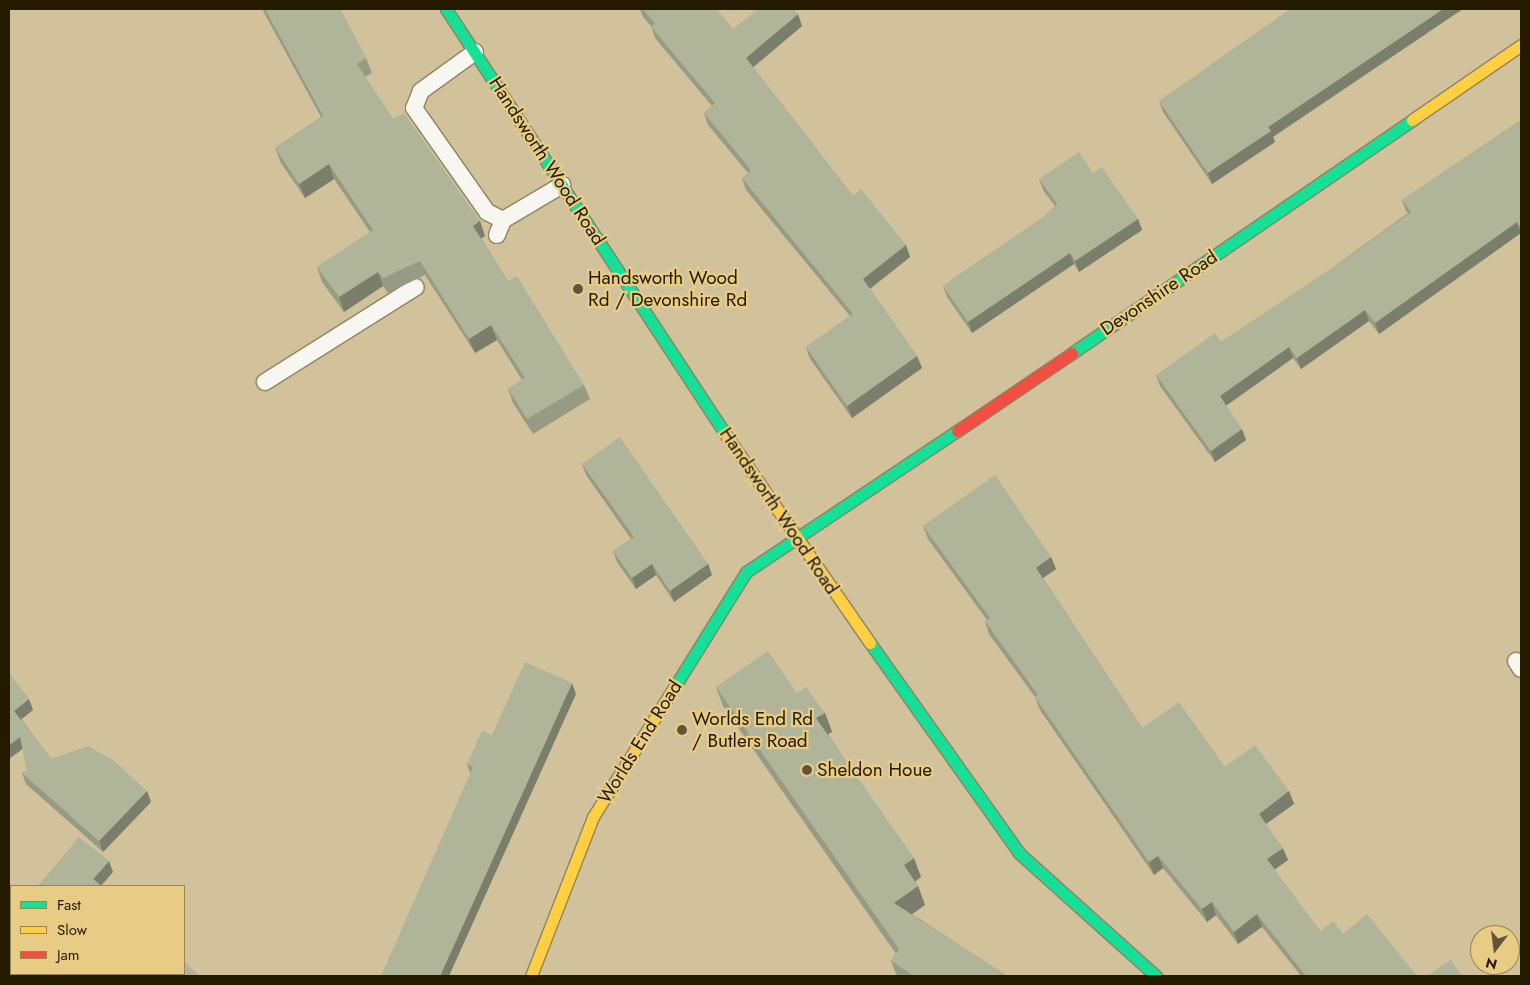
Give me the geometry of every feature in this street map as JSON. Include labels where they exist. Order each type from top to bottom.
[{"type":"street","name":"Handsworth Wood Road","points":[[446,9],[796,540],[1019,853],[1156,976]]},
{"type":"street","name":"Devonshire Road","points":[[796,540],[1521,45]]},
{"type":"street","name":"Worlds End Road","points":[[531,976],[593,817],[746,572],[796,540]]},
{"type":"lane","points":[[475,52],[421,91],[414,108],[487,212],[500,227],[562,185]]},
{"type":"lane","points":[[265,382],[416,287]]},
{"type":"building","points":[[265,9],[340,9],[366,58],[357,64],[393,119],[404,113],[480,221],[473,226],[508,281],[517,276],[584,385],[527,419],[508,389],[525,378],[491,325],[469,339],[420,261],[383,278],[378,272],[339,297],[317,267],[373,230],[329,164],[299,184],[275,148],[323,116]]},
{"type":"building","points":[[642,9],[716,9],[733,29],[758,9],[793,9],[798,14],[746,58],[853,196],[861,189],[906,245],[863,279],[917,356],[847,406],[806,347],[853,314],[742,178],[751,170],[704,113],[715,103],[651,27],[655,23]]},
{"type":"building","points":[[1290,9],[1443,9],[1268,127],[1271,131],[1208,173],[1159,101]]},
{"type":"building","points":[[1521,120],[1521,228],[1517,222],[1375,323],[1365,310],[1297,358],[1289,347],[1220,396],[1242,429],[1211,451],[1156,375],[1215,333],[1221,342],[1328,271],[1411,212],[1402,200]]},
{"type":"building","points":[[1079,152],[1093,173],[1102,167],[1138,219],[1075,261],[1070,253],[968,322],[943,286],[1045,216],[1057,204],[1039,179]]},
{"type":"building","points":[[620,437],[708,564],[670,591],[652,564],[632,578],[613,551],[634,537],[582,464]]},
{"type":"building","points":[[995,475],[1051,557],[1036,568],[1142,728],[1179,702],[1225,767],[1255,745],[1289,791],[1259,814],[1283,848],[1267,859],[1320,931],[1333,921],[1343,934],[1367,914],[1417,976],[1306,976],[1257,914],[1234,932],[1212,902],[1202,909],[1158,856],[1149,862],[1035,697],[1038,695],[985,621],[990,618],[923,526]]},
{"type":"building","points":[[768,651],[797,693],[806,687],[825,713],[816,718],[914,858],[904,865],[918,886],[894,903],[1007,976],[914,976],[891,961],[899,949],[716,687]]},
{"type":"building","points":[[525,662],[572,683],[440,976],[381,976],[473,767],[467,764],[482,731],[492,735]]},
{"type":"building","points":[[9,674],[29,699],[14,711],[51,759],[88,746],[113,760],[147,791],[99,841],[22,773],[27,771],[20,737],[9,745]]},
{"type":"building","points":[[79,837],[109,861],[93,879],[100,885],[39,885]]},
{"type":"building","points":[[1451,960],[1462,976],[1427,976]]},
{"type":"building","points":[[185,963],[200,976],[120,975],[185,975]]},
{"type":"traffic: fast","points":[[446,9],[726,435]]},
{"type":"traffic: fast","points":[[1072,353],[1412,120]]},
{"type":"traffic: fast","points":[[675,686],[746,572],[957,431]]},
{"type":"traffic: fast","points":[[870,643],[1019,853],[1156,976]]},
{"type":"traffic: slow","points":[[1412,120],[1521,45]]},
{"type":"traffic: slow","points":[[726,435],[870,643]]},
{"type":"traffic: slow","points":[[531,976],[593,817],[675,686]]},
{"type":"traffic: jam","points":[[957,431],[1072,353]]},
{"type":"place","name":"Handsworth Wood Rd / Devonshire Rd","points":[[578,289]]},
{"type":"place","name":"Worlds End Rd / Butlers Road","points":[[682,730]]},
{"type":"place","name":"Sheldon Houe","points":[[807,770]]}]
